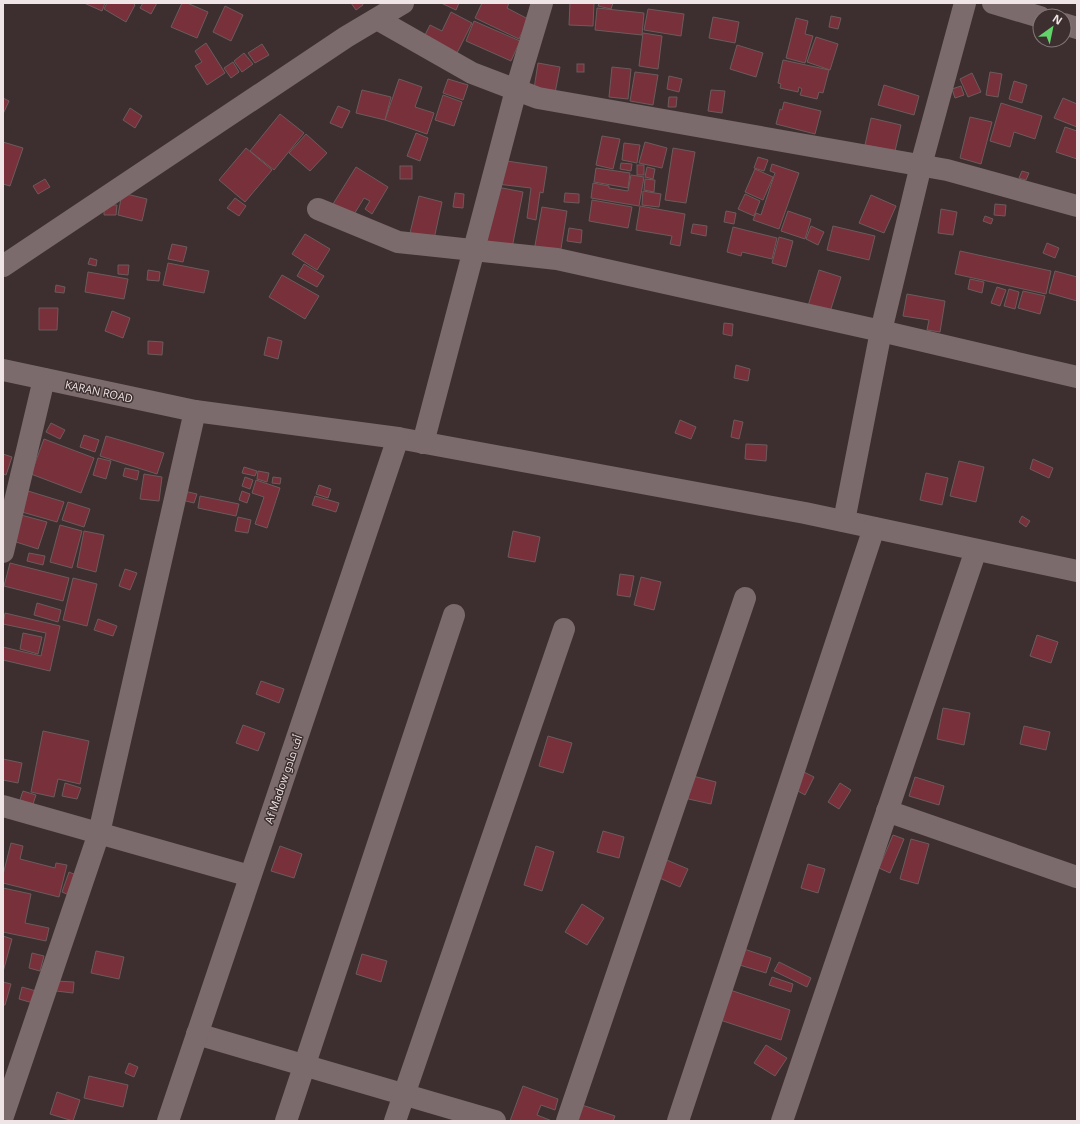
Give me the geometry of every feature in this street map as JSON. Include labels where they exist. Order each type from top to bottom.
[{"type":"street","points":[[3,266],[346,37],[403,3]]},
{"type":"street","points":[[423,443],[516,90],[542,3]]},
{"type":"street","points":[[844,521],[881,331],[921,165],[966,3]]},
{"type":"street","points":[[993,3],[1032,15]]},
{"type":"street","points":[[377,19],[472,73],[538,98],[947,170],[1077,206]]},
{"type":"street","points":[[318,208],[398,242],[557,259],[881,331],[1077,377]]},
{"type":"street","name":"KARAN ROAD","points":[[3,370],[195,411],[398,438],[805,513],[1077,571]]},
{"type":"street","points":[[3,552],[44,379]]},
{"type":"street","points":[[3,1116],[98,833],[195,411]]},
{"type":"street","name":"Af Madow أف مادو","points":[[168,1121],[398,438]]},
{"type":"street","points":[[678,1121],[874,528]]},
{"type":"street","points":[[782,1121],[976,550]]},
{"type":"street","points":[[567,1121],[745,598]]},
{"type":"street","points":[[286,1121],[454,615]]},
{"type":"street","points":[[395,1121],[564,629]]},
{"type":"street","points":[[3,806],[250,876]]},
{"type":"street","points":[[887,811],[1077,877]]},
{"type":"street","points":[[197,1034],[495,1121]]},
{"type":"building","points":[[84,3],[105,3],[102,11]]},
{"type":"building","points":[[107,3],[133,3],[135,5],[126,22],[104,9]]},
{"type":"building","points":[[143,3],[157,3],[151,14],[140,8]]},
{"type":"building","points":[[182,3],[187,3],[208,12],[197,38],[171,27]]},
{"type":"building","points":[[351,3],[362,3],[363,5],[356,10]]},
{"type":"building","points":[[441,3],[459,3],[456,10]]},
{"type":"building","points":[[482,3],[509,3],[507,8],[528,19],[519,39],[475,18]]},
{"type":"building","points":[[570,3],[594,3],[593,26],[569,25]]},
{"type":"building","points":[[599,3],[613,3],[611,9],[598,6]]},
{"type":"building","points":[[225,6],[243,15],[231,41],[213,32]]},
{"type":"building","points":[[597,8],[644,13],[642,35],[595,30]]},
{"type":"building","points":[[648,9],[684,14],[681,36],[644,30]]},
{"type":"building","points":[[451,12],[472,23],[452,63],[425,35],[430,25],[442,31]]},
{"type":"building","points":[[831,16],[841,18],[838,29],[829,27]]},
{"type":"building","points":[[713,17],[739,22],[735,43],[709,38]]},
{"type":"building","points":[[796,18],[808,21],[805,34],[813,36],[805,63],[786,58]]},
{"type":"building","points":[[474,21],[520,41],[511,61],[466,41]]},
{"type":"building","points":[[643,33],[662,36],[658,69],[639,66]]},
{"type":"building","points":[[816,37],[838,44],[830,70],[807,62]]},
{"type":"building","points":[[206,43],[225,73],[207,85],[195,66],[202,62],[195,51]]},
{"type":"building","points":[[262,44],[269,55],[255,63],[248,53]]},
{"type":"building","points":[[737,45],[763,53],[756,77],[730,69]]},
{"type":"building","points":[[244,53],[253,64],[242,72],[234,61]]},
{"type":"building","points":[[783,60],[829,70],[823,93],[819,92],[817,99],[800,95],[802,89],[799,87],[798,92],[780,88],[781,84],[778,83]]},
{"type":"building","points":[[233,62],[239,72],[231,78],[224,68]]},
{"type":"building","points":[[538,63],[560,67],[555,93],[534,89]]},
{"type":"building","points":[[577,64],[584,64],[584,72],[577,72]]},
{"type":"building","points":[[612,67],[631,69],[628,99],[609,97]]},
{"type":"building","points":[[635,72],[658,75],[653,105],[630,101]]},
{"type":"building","points":[[990,72],[1002,74],[998,97],[986,95]]},
{"type":"building","points":[[972,73],[981,92],[968,97],[960,79]]},
{"type":"building","points":[[669,76],[682,79],[679,92],[667,89]]},
{"type":"building","points":[[399,79],[422,87],[415,107],[434,113],[427,134],[385,120]]},
{"type":"building","points":[[448,79],[468,85],[463,100],[443,93]]},
{"type":"building","points":[[1014,81],[1027,85],[1022,103],[1009,99]]},
{"type":"building","points":[[884,85],[919,96],[914,115],[878,105]]},
{"type":"building","points":[[961,86],[964,95],[955,98],[952,89]]},
{"type":"building","points":[[362,90],[391,97],[385,120],[356,113]]},
{"type":"building","points":[[711,90],[725,91],[722,113],[708,111]]},
{"type":"building","points":[[443,95],[462,102],[454,126],[435,120]]},
{"type":"building","points":[[669,97],[677,97],[676,107],[668,107]]},
{"type":"building","points":[[3,98],[9,101],[3,114]]},
{"type":"building","points":[[1063,98],[1077,104],[1077,127],[1054,118]]},
{"type":"building","points":[[784,102],[821,111],[815,134],[776,124],[780,109],[782,110]]},
{"type":"building","points":[[1001,103],[1042,116],[1035,139],[1014,132],[1010,147],[990,141]]},
{"type":"building","points":[[338,106],[350,111],[342,128],[330,123]]},
{"type":"building","points":[[130,108],[142,116],[135,128],[123,120]]},
{"type":"building","points":[[280,114],[304,133],[274,170],[250,151]]},
{"type":"building","points":[[970,117],[992,122],[981,164],[960,158]]},
{"type":"building","points":[[871,118],[901,125],[895,151],[865,145]]},
{"type":"building","points":[[1065,127],[1077,131],[1077,159],[1056,152]]},
{"type":"building","points":[[416,133],[428,138],[420,161],[407,156]]},
{"type":"building","points":[[306,134],[327,153],[310,171],[289,153]]},
{"type":"building","points":[[602,136],[620,139],[613,169],[596,165]]},
{"type":"building","points":[[3,142],[23,148],[10,186],[3,184]]},
{"type":"building","points":[[645,142],[667,148],[662,168],[639,163]]},
{"type":"building","points":[[624,143],[640,145],[637,163],[622,160]]},
{"type":"building","points":[[246,148],[272,170],[245,202],[219,180]]},
{"type":"building","points":[[673,148],[695,152],[686,203],[665,200]]},
{"type":"building","points":[[758,157],[768,160],[764,171],[754,168]]},
{"type":"building","points":[[500,160],[547,167],[543,193],[540,192],[536,220],[527,218],[531,188],[497,184]]},
{"type":"building","points":[[621,163],[632,164],[631,171],[620,169]]},
{"type":"building","points":[[772,164],[799,173],[779,229],[753,220],[756,213],[761,215],[775,173],[770,171]]},
{"type":"building","points":[[637,165],[644,165],[644,175],[637,175]]},
{"type":"building","points":[[400,166],[412,166],[412,179],[400,179]]},
{"type":"building","points":[[356,167],[388,187],[372,214],[365,209],[370,201],[364,198],[353,216],[333,204]]},
{"type":"building","points":[[647,167],[655,169],[653,179],[645,177]]},
{"type":"building","points":[[596,168],[630,173],[628,188],[594,182]]},
{"type":"building","points":[[755,169],[773,177],[763,200],[745,192]]},
{"type":"building","points":[[1022,171],[1029,173],[1026,180],[1019,178]]},
{"type":"building","points":[[631,175],[644,177],[639,206],[591,198],[593,183],[609,186],[609,188],[628,191]]},
{"type":"building","points":[[45,179],[50,187],[38,194],[33,186]]},
{"type":"building","points":[[645,179],[655,180],[654,192],[644,190]]},
{"type":"building","points":[[497,187],[523,192],[511,253],[485,248]]},
{"type":"building","points":[[643,191],[661,194],[659,207],[642,205]]},
{"type":"building","points":[[122,193],[147,199],[142,221],[118,215]]},
{"type":"building","points":[[455,193],[464,194],[463,208],[453,207]]},
{"type":"building","points":[[565,193],[579,194],[579,203],[564,202]]},
{"type":"building","points":[[745,194],[760,201],[754,216],[738,209]]},
{"type":"building","points":[[871,195],[896,206],[884,233],[859,223]]},
{"type":"building","points":[[419,196],[442,202],[434,239],[410,233]]},
{"type":"building","points":[[235,198],[246,206],[239,216],[227,208]]},
{"type":"building","points":[[592,200],[632,207],[628,228],[589,221]]},
{"type":"building","points":[[995,204],[1006,205],[1005,216],[994,215]]},
{"type":"building","points":[[104,205],[117,205],[116,215],[104,215]]},
{"type":"building","points":[[640,206],[685,214],[680,246],[670,244],[672,236],[636,230]]},
{"type":"building","points":[[542,207],[567,211],[560,255],[534,251]]},
{"type":"building","points":[[941,209],[957,212],[953,235],[938,233]]},
{"type":"building","points":[[726,211],[736,213],[734,224],[724,222]]},
{"type":"building","points":[[788,211],[811,219],[805,239],[781,231]]},
{"type":"building","points":[[985,216],[993,219],[991,224],[983,221]]},
{"type":"building","points":[[693,224],[707,226],[706,236],[691,233]]},
{"type":"building","points":[[811,226],[824,232],[818,245],[806,239]]},
{"type":"building","points":[[833,226],[875,236],[869,260],[827,250]]},
{"type":"building","points":[[733,227],[777,238],[772,259],[742,252],[741,256],[727,252]]},
{"type":"building","points":[[569,228],[582,230],[581,243],[567,241]]},
{"type":"building","points":[[305,234],[330,249],[317,270],[292,254]]},
{"type":"building","points":[[779,237],[793,241],[786,267],[772,263]]},
{"type":"building","points":[[1047,243],[1059,248],[1055,258],[1043,253]]},
{"type":"building","points":[[172,244],[187,247],[183,262],[168,259]]},
{"type":"building","points":[[960,251],[1051,271],[1046,294],[955,274]]},
{"type":"building","points":[[90,258],[97,260],[96,266],[88,264]]},
{"type":"building","points":[[168,263],[209,271],[204,293],[163,285]]},
{"type":"building","points":[[304,264],[324,276],[317,287],[297,276]]},
{"type":"building","points":[[118,265],[129,265],[128,275],[118,274]]},
{"type":"building","points":[[148,270],[160,272],[159,281],[147,280]]},
{"type":"building","points":[[819,270],[841,277],[830,312],[808,306]]},
{"type":"building","points":[[1055,271],[1077,277],[1077,301],[1049,293]]},
{"type":"building","points":[[88,272],[128,279],[124,299],[85,292]]},
{"type":"building","points":[[282,275],[319,296],[305,319],[269,297]]},
{"type":"building","points":[[970,279],[984,282],[982,293],[968,289]]},
{"type":"building","points":[[56,285],[65,287],[64,293],[55,292]]},
{"type":"building","points":[[997,287],[1006,290],[1000,306],[991,303]]},
{"type":"building","points":[[1009,289],[1019,292],[1015,309],[1004,306]]},
{"type":"building","points":[[1023,291],[1045,296],[1040,314],[1018,308]]},
{"type":"building","points":[[907,294],[945,301],[940,332],[927,330],[929,320],[903,316]]},
{"type":"building","points":[[39,308],[58,308],[57,330],[39,330]]},
{"type":"building","points":[[112,311],[130,318],[123,338],[105,331]]},
{"type":"building","points":[[724,323],[733,324],[732,336],[723,334]]},
{"type":"building","points":[[268,337],[282,341],[278,359],[264,355]]},
{"type":"building","points":[[148,341],[163,342],[162,355],[148,354]]},
{"type":"building","points":[[736,365],[750,369],[748,381],[734,378]]},
{"type":"building","points":[[680,420],[696,427],[691,439],[675,433]]},
{"type":"building","points":[[734,420],[743,422],[739,439],[731,437]]},
{"type":"building","points":[[51,423],[65,430],[60,439],[46,432]]},
{"type":"building","points":[[84,435],[99,440],[95,452],[80,447]]},
{"type":"building","points":[[106,436],[164,453],[157,474],[100,456]]},
{"type":"building","points":[[44,439],[94,458],[81,493],[31,474]]},
{"type":"building","points":[[746,444],[767,445],[766,461],[745,459]]},
{"type":"building","points":[[3,454],[12,457],[6,475],[3,474]]},
{"type":"building","points":[[98,458],[111,461],[106,479],[93,475]]},
{"type":"building","points":[[1033,459],[1053,468],[1049,478],[1030,469]]},
{"type":"building","points":[[959,461],[984,467],[976,502],[950,496]]},
{"type":"building","points":[[244,467],[257,471],[255,476],[242,473]]},
{"type":"building","points":[[125,468],[139,471],[137,480],[123,476]]},
{"type":"building","points":[[258,471],[269,473],[267,482],[257,479]]},
{"type":"building","points":[[926,473],[948,478],[942,505],[920,500]]},
{"type":"building","points":[[144,474],[162,477],[159,501],[140,499]]},
{"type":"building","points":[[245,477],[253,480],[250,489],[242,486]]},
{"type":"building","points":[[273,477],[281,478],[280,484],[272,483]]},
{"type":"building","points":[[256,480],[280,488],[267,528],[255,524],[264,497],[252,493]]},
{"type":"building","points":[[319,485],[331,489],[328,498],[316,494]]},
{"type":"building","points":[[28,491],[64,502],[57,522],[22,512]]},
{"type":"building","points":[[184,491],[197,494],[194,503],[182,500]]},
{"type":"building","points":[[242,491],[250,494],[247,503],[239,500]]},
{"type":"building","points":[[200,496],[239,504],[236,516],[198,508]]},
{"type":"building","points":[[315,496],[339,503],[336,512],[312,505]]},
{"type":"building","points":[[68,502],[90,509],[84,527],[62,520]]},
{"type":"building","points":[[21,515],[47,522],[38,549],[13,541]]},
{"type":"building","points":[[1022,516],[1030,521],[1026,527],[1019,522]]},
{"type":"building","points":[[238,517],[251,520],[248,533],[235,531]]},
{"type":"building","points":[[60,525],[82,531],[72,568],[50,562]]},
{"type":"building","points":[[84,531],[104,535],[96,572],[77,567]]},
{"type":"building","points":[[513,531],[540,537],[535,562],[508,557]]},
{"type":"building","points":[[29,553],[45,556],[43,565],[27,561]]},
{"type":"building","points":[[10,563],[69,578],[63,601],[4,586]]},
{"type":"building","points":[[125,569],[137,573],[130,590],[119,586]]},
{"type":"building","points":[[620,574],[634,576],[630,597],[617,595]]},
{"type":"building","points":[[641,577],[661,582],[654,610],[634,605]]},
{"type":"building","points":[[73,578],[97,584],[87,626],[63,620]]},
{"type":"building","points":[[37,603],[61,610],[58,622],[34,615]]},
{"type":"building","points":[[5,613],[60,626],[50,671],[3,660],[3,647],[41,656],[46,633],[3,624]]},
{"type":"building","points":[[98,619],[117,626],[113,636],[94,630]]},
{"type":"building","points":[[23,633],[42,637],[38,654],[20,649]]},
{"type":"building","points":[[1037,635],[1058,642],[1051,663],[1030,656]]},
{"type":"building","points":[[261,681],[284,689],[279,703],[256,694]]},
{"type":"building","points":[[943,708],[970,713],[964,745],[937,739]]},
{"type":"building","points":[[243,725],[265,733],[258,751],[236,743]]},
{"type":"building","points":[[1024,726],[1050,732],[1046,750],[1020,744]]},
{"type":"building","points":[[43,731],[89,741],[80,784],[58,779],[54,797],[31,792]]},
{"type":"building","points":[[548,736],[572,743],[563,773],[539,766]]},
{"type":"building","points":[[3,759],[22,763],[18,783],[3,780]]},
{"type":"building","points":[[798,769],[814,777],[805,795],[789,786]]},
{"type":"building","points":[[689,775],[716,782],[711,804],[684,798]]},
{"type":"building","points":[[915,777],[944,786],[939,805],[909,796]]},
{"type":"building","points":[[65,783],[81,788],[77,799],[62,796]]},
{"type":"building","points":[[840,783],[851,790],[839,809],[828,802]]},
{"type":"building","points":[[23,791],[36,795],[33,804],[20,800]]},
{"type":"building","points":[[603,831],[624,837],[619,858],[597,852]]},
{"type":"building","points":[[893,835],[904,839],[890,873],[879,868]]},
{"type":"building","points":[[911,839],[929,844],[918,884],[900,879]]},
{"type":"building","points":[[11,843],[23,846],[20,859],[55,868],[56,863],[67,865],[59,897],[3,883],[3,875]]},
{"type":"building","points":[[280,846],[302,854],[294,878],[271,871]]},
{"type":"building","points":[[536,846],[554,852],[542,891],[524,885]]},
{"type":"building","points":[[662,858],[688,869],[680,887],[655,876]]},
{"type":"building","points":[[808,864],[825,869],[818,893],[801,888]]},
{"type":"building","points":[[69,872],[76,875],[69,895],[62,892]]},
{"type":"building","points":[[3,888],[31,894],[25,923],[49,928],[46,941],[3,932]]},
{"type":"building","points":[[582,904],[604,918],[587,945],[565,932]]},
{"type":"building","points":[[3,936],[12,939],[3,972]]},
{"type":"building","points":[[738,947],[771,958],[766,973],[733,963]]},
{"type":"building","points":[[96,951],[124,957],[119,979],[91,973]]},
{"type":"building","points":[[32,953],[44,956],[40,971],[29,968]]},
{"type":"building","points":[[362,954],[387,961],[381,982],[356,974]]},
{"type":"building","points":[[779,962],[811,978],[807,987],[774,971]]},
{"type":"building","points":[[772,977],[793,984],[791,992],[769,985]]},
{"type":"building","points":[[56,981],[74,982],[73,993],[56,991]]},
{"type":"building","points":[[3,982],[11,984],[5,1005],[3,1005]]},
{"type":"building","points":[[22,987],[36,991],[33,1003],[19,999]]},
{"type":"building","points":[[727,989],[790,1010],[781,1040],[717,1019]]},
{"type":"building","points":[[766,1045],[787,1058],[775,1076],[754,1063]]},
{"type":"building","points":[[129,1063],[138,1067],[134,1077],[125,1073]]},
{"type":"building","points":[[89,1076],[128,1085],[123,1107],[84,1098]]},
{"type":"building","points":[[523,1086],[558,1099],[555,1110],[541,1105],[537,1115],[552,1121],[510,1121]]},
{"type":"building","points":[[57,1092],[80,1100],[73,1121],[50,1114]]},
{"type":"building","points":[[579,1104],[615,1116],[613,1121],[573,1121]]}]
